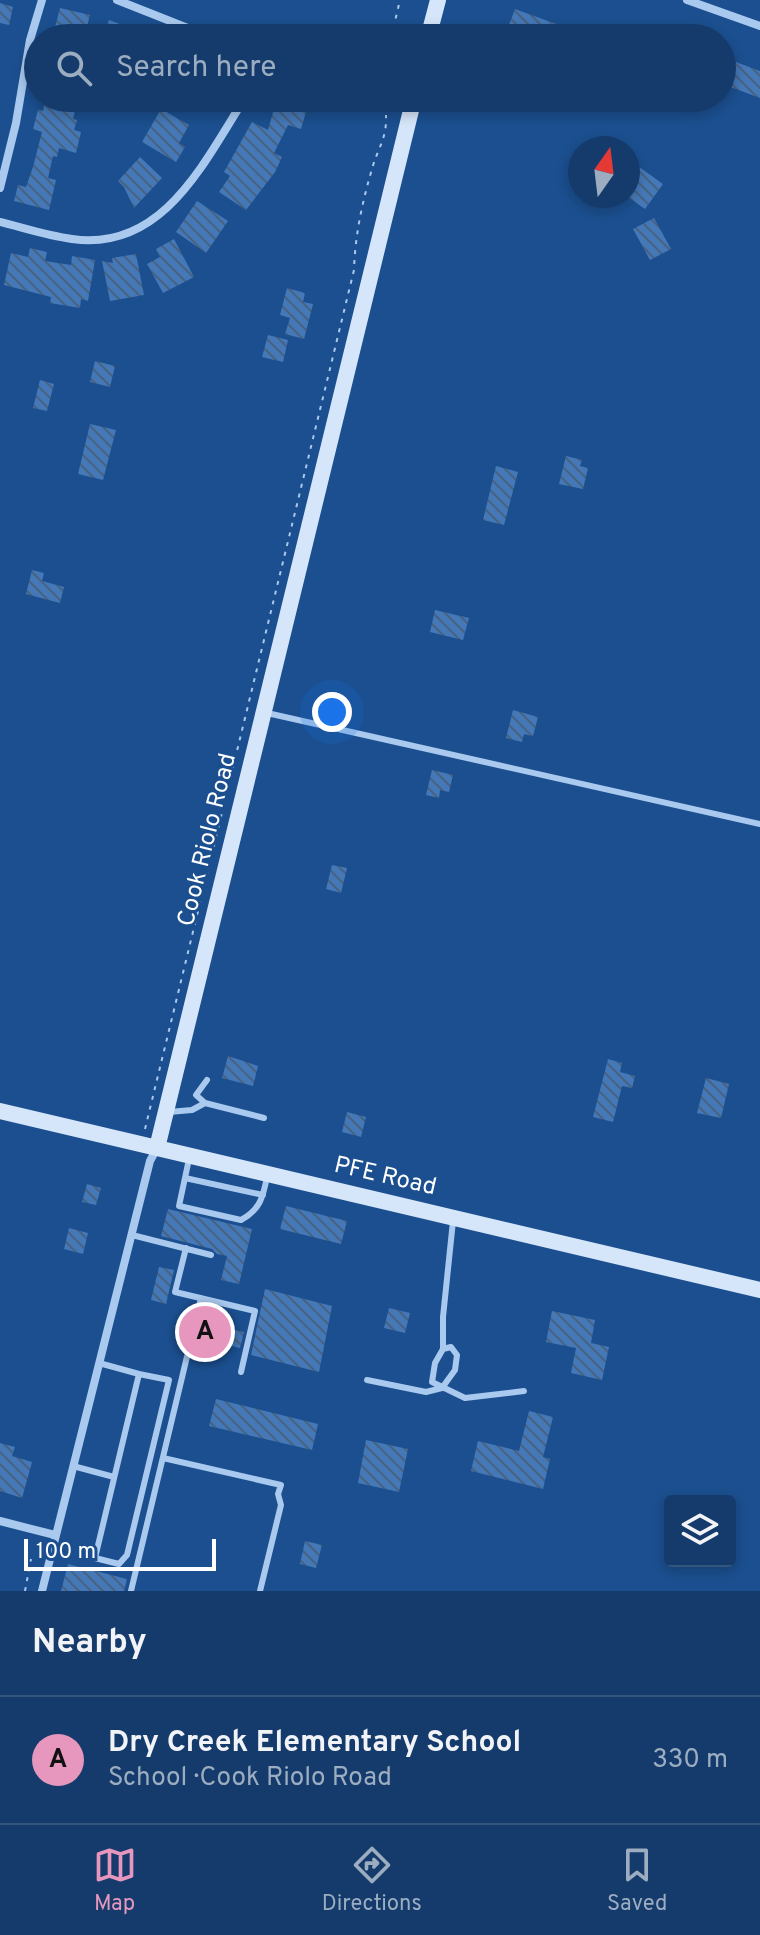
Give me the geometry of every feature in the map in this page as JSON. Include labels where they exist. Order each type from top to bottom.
[{"type":"street","points":[[35,24],[42,0]]},
{"type":"street","points":[[117,0],[178,24]]},
{"type":"street","points":[[432,24],[438,0]]},
{"type":"street","points":[[687,0],[760,26]]},
{"type":"street","points":[[0,188],[16,123],[24,71]]},
{"type":"street","points":[[0,222],[71,239],[89,240],[124,235],[144,226],[172,205],[235,112]]},
{"type":"street","name":"Cook Riolo Road","points":[[42,1591],[150,1161],[157,1148],[166,1112],[409,112]]},
{"type":"street","name":"PFE Road","points":[[0,1111],[760,1290]]},
{"type":"street","points":[[0,1521],[55,1535]]},
{"type":"lane","points":[[264,712],[760,824]]},
{"type":"lane","points":[[207,1080],[196,1095],[205,1103],[264,1118]]},
{"type":"lane","points":[[166,1112],[192,1110],[205,1103]]},
{"type":"lane","points":[[190,1156],[179,1206],[241,1220],[254,1214],[268,1174]]},
{"type":"lane","points":[[185,1178],[263,1195]]},
{"type":"lane","points":[[454,1217],[443,1317],[443,1349],[435,1363],[432,1382],[465,1398],[524,1391]]},
{"type":"lane","points":[[132,1235],[211,1255]]},
{"type":"lane","points":[[186,1248],[175,1292],[255,1311],[241,1372]]},
{"type":"lane","points":[[131,1591],[201,1298]]},
{"type":"lane","points":[[367,1380],[426,1392],[442,1388],[455,1370],[457,1355],[451,1347],[443,1349]]},
{"type":"lane","points":[[99,1363],[169,1380],[127,1555],[119,1564],[95,1558],[139,1374]]},
{"type":"lane","points":[[151,1455],[281,1485],[278,1494],[281,1505],[260,1591]]},
{"type":"lane","points":[[73,1466],[114,1477]]},
{"type":"path","points":[[394,24],[400,0]]},
{"type":"path","points":[[157,1148],[145,1129],[146,1121],[354,270],[356,233],[373,166],[386,134],[388,112]]},
{"type":"path","points":[[25,1591],[31,1559]]},
{"type":"building","points":[[0,3],[13,7],[9,25],[0,23]]},
{"type":"building","points":[[60,8],[90,15],[88,24],[56,24]]},
{"type":"building","points":[[515,9],[556,24],[509,24]]},
{"type":"building","points":[[736,62],[760,71],[760,98],[736,89]]},
{"type":"building","points":[[37,112],[75,112],[73,119],[77,120],[74,130],[81,132],[76,153],[59,148],[57,157],[53,156],[48,178],[56,180],[49,210],[14,201],[18,185],[26,187],[33,167],[42,132],[33,129]]},
{"type":"building","points":[[159,112],[166,112],[189,125],[179,143],[185,147],[176,162],[142,142]]},
{"type":"building","points":[[273,112],[306,112],[301,129],[288,125],[274,153],[282,157],[275,172],[246,210],[219,192],[230,176],[224,172],[252,122],[268,130]]},
{"type":"building","points":[[140,157],[162,178],[134,208],[118,181]]},
{"type":"building","points":[[640,168],[663,184],[645,209],[640,205]]},
{"type":"building","points":[[197,201],[228,221],[206,253],[176,232]]},
{"type":"building","points":[[654,218],[671,249],[650,260],[633,229]]},
{"type":"building","points":[[174,239],[194,277],[163,293],[147,264],[160,257],[156,249]]},
{"type":"building","points":[[30,248],[47,252],[45,261],[71,265],[72,256],[95,260],[88,301],[81,299],[80,308],[50,303],[51,297],[4,285],[11,253],[28,257]]},
{"type":"building","points":[[136,254],[144,295],[110,301],[102,261],[113,263],[112,258]]},
{"type":"building","points":[[287,288],[305,293],[303,302],[313,304],[304,339],[285,334],[290,318],[280,315]]},
{"type":"building","points":[[268,335],[288,340],[283,362],[262,357]]},
{"type":"building","points":[[95,361],[115,366],[110,387],[90,382]]},
{"type":"building","points":[[40,380],[54,384],[47,411],[33,408]]},
{"type":"building","points":[[90,424],[116,430],[103,480],[78,474]]},
{"type":"building","points":[[566,456],[582,460],[580,466],[588,468],[583,489],[559,484]]},
{"type":"building","points":[[496,466],[518,472],[504,525],[483,520]]},
{"type":"building","points":[[32,570],[44,573],[42,581],[64,587],[60,603],[26,594]]},
{"type":"building","points":[[435,610],[469,618],[463,640],[430,632]]},
{"type":"building","points":[[513,710],[538,717],[533,736],[524,734],[522,742],[506,738]]},
{"type":"building","points":[[432,770],[453,775],[449,792],[440,790],[439,798],[426,795]]},
{"type":"building","points":[[332,865],[347,868],[341,893],[326,889]]},
{"type":"building","points":[[228,1056],[258,1066],[253,1086],[222,1078]]},
{"type":"building","points":[[608,1059],[622,1063],[620,1072],[635,1076],[632,1088],[622,1086],[613,1122],[593,1117]]},
{"type":"building","points":[[706,1078],[729,1084],[721,1118],[697,1113]]},
{"type":"building","points":[[347,1112],[366,1117],[361,1137],[342,1132]]},
{"type":"building","points":[[87,1184],[101,1188],[96,1205],[82,1202]]},
{"type":"building","points":[[286,1206],[347,1221],[341,1244],[280,1229]]},
{"type":"building","points":[[168,1209],[252,1229],[239,1284],[221,1280],[227,1256],[161,1236]]},
{"type":"building","points":[[69,1228],[88,1233],[83,1254],[64,1249]]},
{"type":"building","points":[[159,1267],[174,1270],[166,1304],[151,1300]]},
{"type":"building","points":[[265,1289],[332,1306],[319,1372],[251,1355]]},
{"type":"building","points":[[389,1308],[410,1313],[405,1333],[384,1328]]},
{"type":"building","points":[[552,1311],[595,1320],[591,1343],[609,1347],[602,1380],[571,1373],[576,1348],[546,1342]]},
{"type":"building","points":[[227,1328],[244,1332],[240,1348],[223,1344]]},
{"type":"building","points":[[216,1399],[318,1424],[312,1450],[209,1426]]},
{"type":"building","points":[[529,1411],[553,1417],[543,1457],[550,1459],[543,1489],[471,1471],[478,1441],[519,1451]]},
{"type":"building","points":[[366,1440],[408,1449],[399,1492],[358,1483]]},
{"type":"building","points":[[0,1443],[15,1447],[12,1456],[32,1462],[22,1498],[0,1491]]},
{"type":"building","points":[[305,1541],[322,1545],[316,1568],[300,1564]]},
{"type":"building","points":[[68,1564],[127,1579],[124,1591],[61,1591]]},
{"type":"place","name":"Dry Creek Elementary School","points":[[205,1332]]}]
